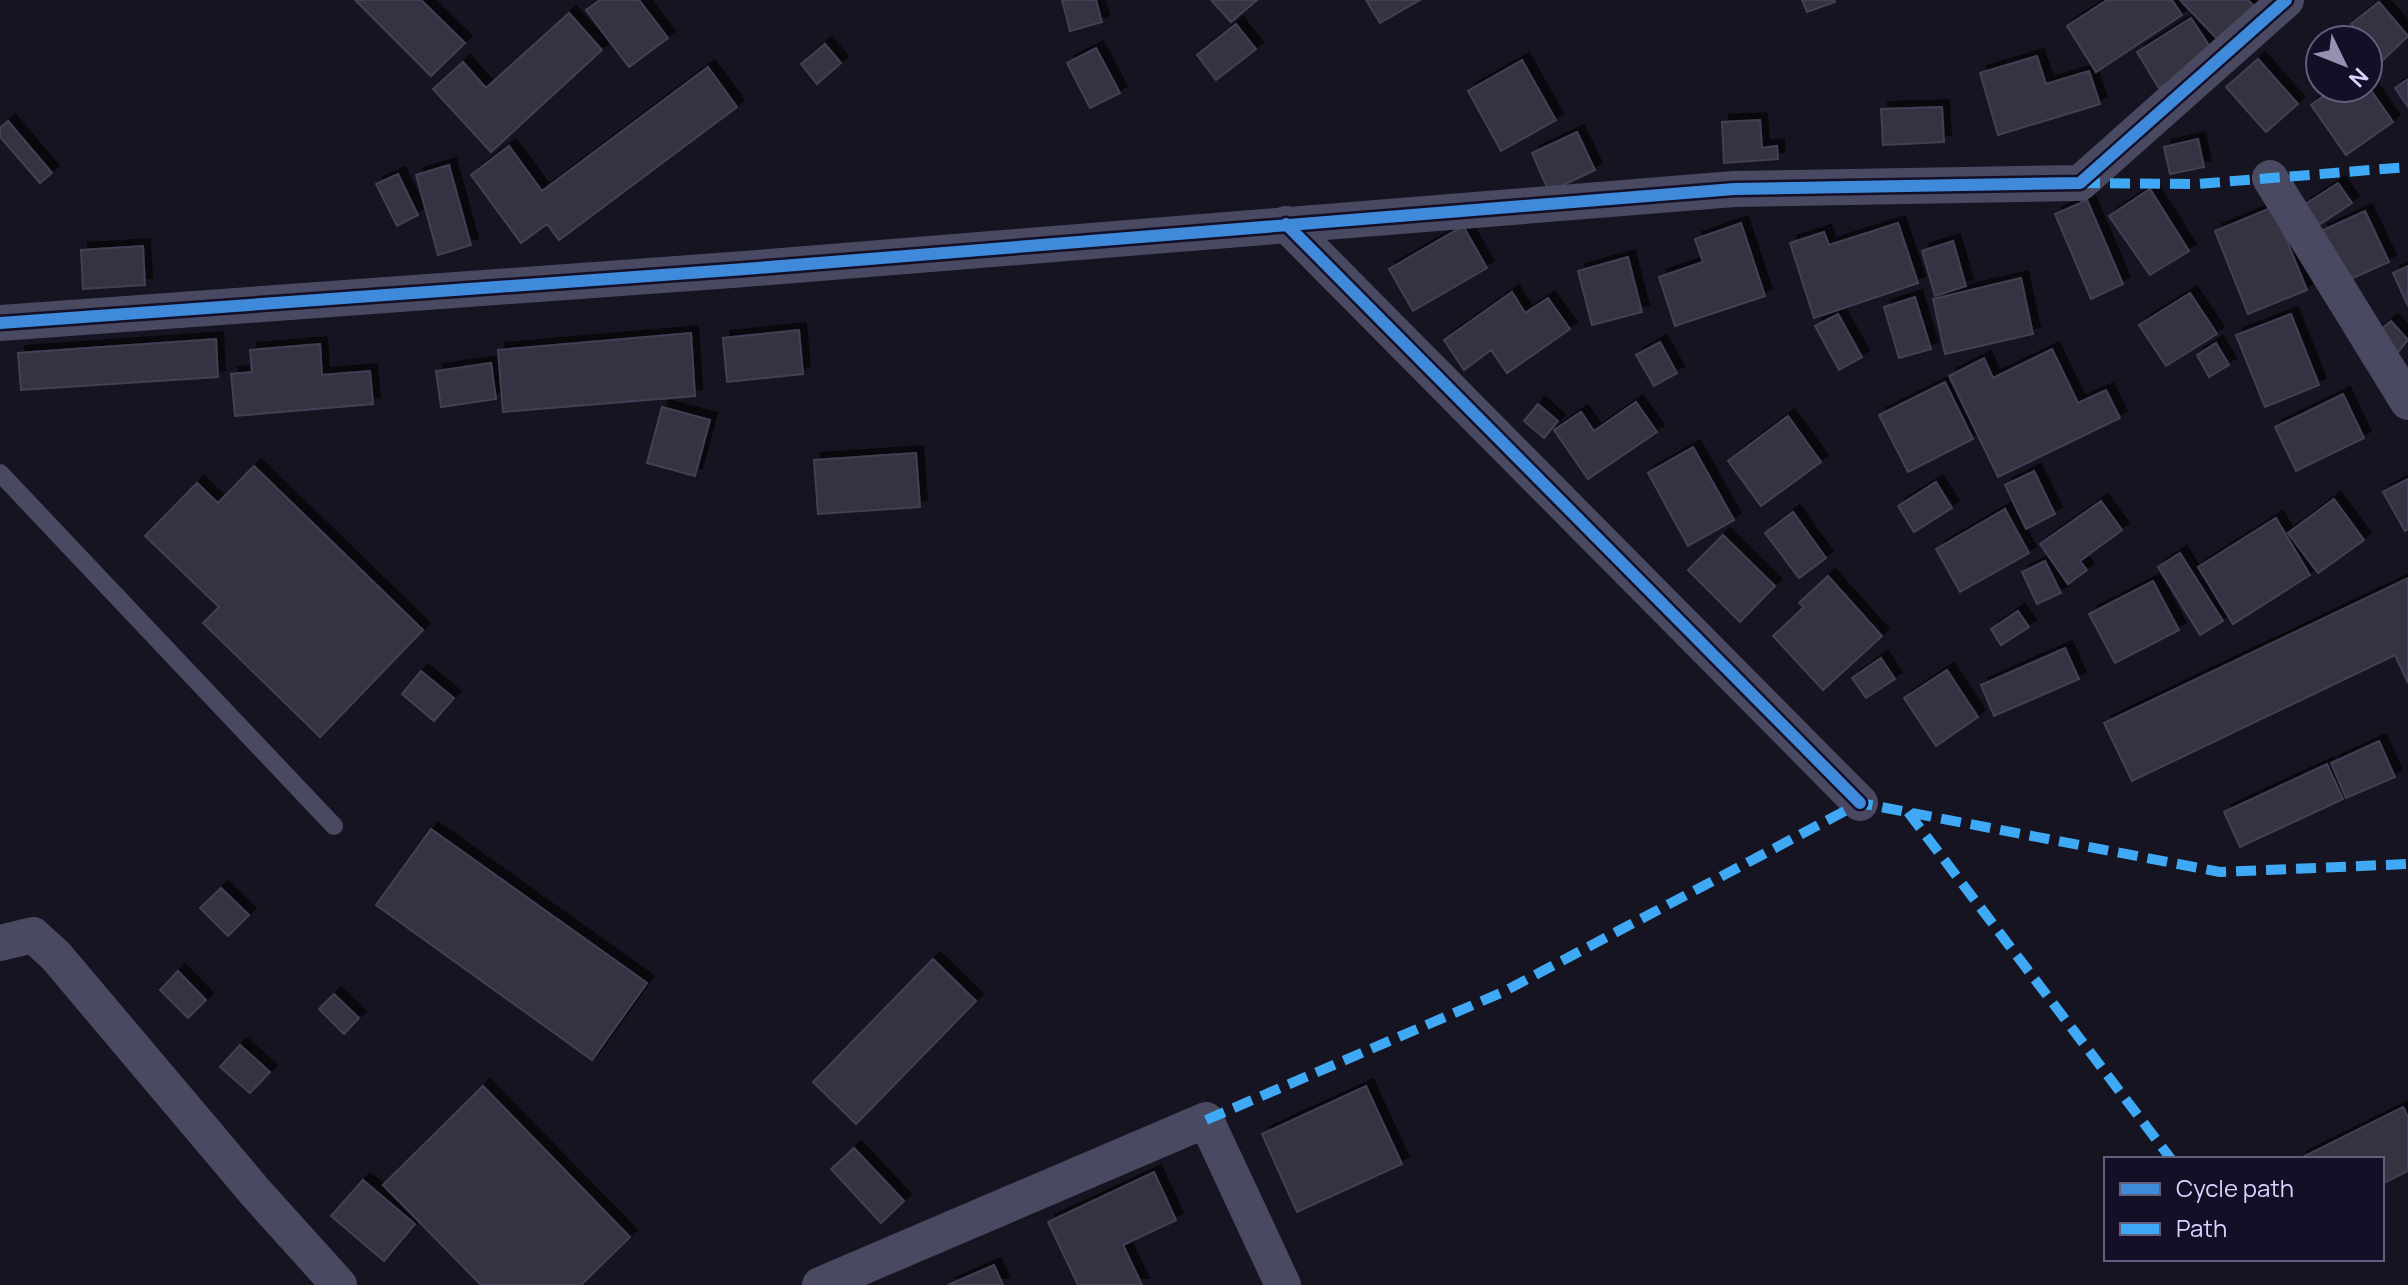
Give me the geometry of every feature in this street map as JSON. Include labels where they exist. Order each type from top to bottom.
[{"type":"street","points":[[0,323],[745,269],[1734,189],[2080,183],[2286,0]]},
{"type":"street","points":[[2270,178],[2408,402]]},
{"type":"street","points":[[1286,224],[1860,803]]},
{"type":"street","points":[[0,943],[33,935],[56,956],[256,1193],[339,1285]]},
{"type":"street","points":[[820,1285],[1206,1120],[1283,1285]]},
{"type":"lane","points":[[0,473],[334,826]]},
{"type":"building","points":[[355,0],[421,0],[465,43],[431,76]]},
{"type":"building","points":[[600,0],[639,0],[668,38],[629,67],[586,10]]},
{"type":"building","points":[[1062,0],[1096,0],[1102,22],[1070,31]]},
{"type":"building","points":[[1211,0],[1257,0],[1231,22]]},
{"type":"building","points":[[1366,0],[1420,0],[1380,23]]},
{"type":"building","points":[[1802,0],[1834,0],[1835,2],[1807,12]]},
{"type":"building","points":[[2107,0],[2172,0],[2182,15],[2096,72],[2067,26]]},
{"type":"building","points":[[2180,0],[2248,0],[2257,9],[2221,43]]},
{"type":"building","points":[[2379,2],[2408,36],[2384,59],[2384,24],[2351,24]]},
{"type":"building","points":[[569,13],[602,50],[491,152],[433,89],[463,62],[486,88]]},
{"type":"building","points":[[2191,18],[2214,53],[2159,88],[2137,52]]},
{"type":"building","points":[[1236,24],[1256,49],[1216,80],[1197,55]]},
{"type":"building","points":[[825,44],[841,63],[817,84],[801,64]]},
{"type":"building","points":[[1096,48],[1120,93],[1090,108],[1067,63]]},
{"type":"building","points":[[2037,56],[2046,84],[2089,71],[2100,104],[1998,135],[1980,73]]},
{"type":"building","points":[[2258,59],[2298,104],[2266,132],[2226,87]]},
{"type":"building","points":[[1522,60],[1556,120],[1501,151],[1468,91]]},
{"type":"building","points":[[708,67],[737,107],[559,240],[547,224],[521,243],[471,175],[509,146],[542,191]]},
{"type":"building","points":[[2408,79],[2408,107],[2395,88]]},
{"type":"building","points":[[2380,104],[2393,122],[2346,155],[2311,105]]},
{"type":"building","points":[[1942,107],[1944,142],[1883,145],[1881,109]]},
{"type":"building","points":[[1760,120],[1762,148],[1777,146],[1778,159],[1724,163],[1722,122]]},
{"type":"building","points":[[8,121],[52,173],[40,183],[0,137],[0,128]]},
{"type":"building","points":[[1577,132],[1595,170],[1549,192],[1532,153]]},
{"type":"building","points":[[2198,139],[2204,167],[2170,174],[2164,147]]},
{"type":"building","points":[[449,165],[471,245],[438,255],[416,175]]},
{"type":"building","points":[[398,174],[418,215],[397,226],[376,184]]},
{"type":"building","points":[[2338,183],[2352,203],[2317,226],[2304,205]]},
{"type":"building","points":[[2150,189],[2189,251],[2150,275],[2109,216]]},
{"type":"building","points":[[2087,200],[2123,284],[2091,299],[2055,214]]},
{"type":"building","points":[[2273,207],[2307,290],[2248,314],[2215,231]]},
{"type":"building","points":[[2365,211],[2389,262],[2344,282],[2321,231]]},
{"type":"building","points":[[1741,223],[1765,296],[1675,326],[1659,277],[1703,262],[1695,239]]},
{"type":"building","points":[[1898,223],[1918,283],[1814,318],[1790,243],[1824,232],[1829,245]]},
{"type":"building","points":[[1463,226],[1487,268],[1413,311],[1389,269]]},
{"type":"building","points":[[1953,241],[1966,286],[1935,296],[1922,251]]},
{"type":"building","points":[[143,246],[145,285],[83,289],[81,250]]},
{"type":"building","points":[[1628,257],[1642,312],[1592,325],[1578,271]]},
{"type":"building","points":[[2408,266],[2408,306],[2393,273]]},
{"type":"building","points":[[2021,278],[2033,334],[1945,354],[1933,299]]},
{"type":"building","points":[[1512,292],[1525,313],[1548,298],[1570,329],[1507,373],[1491,350],[1464,370],[1444,340]]},
{"type":"building","points":[[2190,293],[2217,334],[2166,366],[2139,325]]},
{"type":"building","points":[[1915,297],[1931,349],[1899,358],[1884,307]]},
{"type":"building","points":[[1838,314],[1862,357],[1839,370],[1815,326]]},
{"type":"building","points":[[2291,314],[2319,385],[2265,407],[2236,335]]},
{"type":"building","points":[[2391,321],[2408,340],[2395,356],[2376,333]]},
{"type":"building","points":[[799,330],[803,374],[727,382],[723,338]]},
{"type":"building","points":[[691,333],[695,396],[503,412],[498,350]]},
{"type":"building","points":[[216,339],[218,377],[21,390],[18,353]]},
{"type":"building","points":[[1660,342],[1677,373],[1654,386],[1636,355]]},
{"type":"building","points":[[2216,343],[2229,365],[2209,377],[2197,355]]},
{"type":"building","points":[[320,344],[322,375],[370,371],[373,404],[235,416],[231,374],[252,372],[250,350]]},
{"type":"building","points":[[2052,349],[2078,403],[2106,390],[2120,418],[1998,477],[1949,376],[1984,358],[1993,378]]},
{"type":"building","points":[[491,363],[496,399],[441,407],[436,371]]},
{"type":"building","points":[[1945,382],[1973,439],[1908,472],[1879,415]]},
{"type":"building","points":[[2343,394],[2364,438],[2296,471],[2275,427]]},
{"type":"building","points":[[1636,402],[1657,432],[1588,479],[1554,430],[1581,412],[1594,431]]},
{"type":"building","points":[[1538,404],[1558,421],[1544,438],[1524,421]]},
{"type":"building","points":[[662,407],[710,420],[695,476],[647,463]]},
{"type":"building","points":[[1788,416],[1821,462],[1761,506],[1728,461]]},
{"type":"building","points":[[1693,447],[1734,520],[1688,546],[1648,473]]},
{"type":"building","points":[[916,453],[920,507],[818,514],[814,460]]},
{"type":"building","points":[[254,466],[423,630],[320,737],[203,623],[219,607],[145,536],[197,483],[218,503]]},
{"type":"building","points":[[2034,471],[2055,514],[2026,529],[2005,485]]},
{"type":"building","points":[[2408,479],[2408,529],[2405,531],[2383,492]]},
{"type":"building","points":[[1936,482],[1952,508],[1914,532],[1898,506]]},
{"type":"building","points":[[2334,499],[2364,540],[2318,573],[2288,533]]},
{"type":"building","points":[[2101,501],[2122,530],[2080,561],[2087,570],[2068,584],[2040,544]]},
{"type":"building","points":[[2005,509],[2029,553],[1960,592],[1936,549]]},
{"type":"building","points":[[1793,512],[1826,558],[1799,578],[1765,533]]},
{"type":"building","points":[[2276,518],[2310,575],[2233,624],[2198,567]]},
{"type":"building","points":[[1723,535],[1775,586],[1740,622],[1688,570]]},
{"type":"building","points":[[2180,553],[2223,621],[2200,635],[2158,567]]},
{"type":"building","points":[[2045,561],[2061,593],[2037,604],[2022,572]]},
{"type":"building","points":[[1828,576],[1882,636],[1823,690],[1773,636],[1804,607],[1799,603]]},
{"type":"building","points":[[2408,578],[2408,683],[2395,655],[2132,781],[2104,723]]},
{"type":"building","points":[[2153,581],[2179,630],[2115,663],[2089,614]]},
{"type":"building","points":[[2018,611],[2029,627],[2001,645],[1991,629]]},
{"type":"building","points":[[2065,648],[2079,679],[1994,716],[1981,685]]},
{"type":"building","points":[[1881,658],[1895,679],[1866,698],[1852,678]]},
{"type":"building","points":[[1947,670],[1978,717],[1936,746],[1904,698]]},
{"type":"building","points":[[421,671],[454,698],[434,721],[402,694]]},
{"type":"building","points":[[2379,741],[2395,777],[2346,798],[2331,763]]},
{"type":"building","points":[[2327,764],[2343,799],[2240,847],[2224,812]]},
{"type":"building","points":[[431,829],[647,983],[592,1060],[376,905]]},
{"type":"building","points":[[221,888],[249,915],[228,936],[200,908]]},
{"type":"building","points":[[933,959],[976,1001],[856,1124],[813,1082]]},
{"type":"building","points":[[178,971],[206,1000],[188,1018],[160,990]]},
{"type":"building","points":[[334,994],[359,1018],[344,1034],[319,1009]]},
{"type":"building","points":[[240,1045],[270,1072],[250,1093],[220,1067]]},
{"type":"building","points":[[483,1086],[630,1237],[581,1285],[481,1285],[383,1185]]},
{"type":"building","points":[[1366,1086],[1402,1164],[1297,1212],[1262,1134]]},
{"type":"building","points":[[2403,1107],[2408,1117],[2408,1171],[2384,1183],[2384,1157],[2303,1157]]},
{"type":"building","points":[[854,1148],[904,1201],[881,1223],[831,1169]]},
{"type":"building","points":[[1154,1172],[1176,1220],[1123,1245],[1142,1285],[1078,1285],[1048,1222]]},
{"type":"building","points":[[363,1180],[415,1224],[384,1261],[331,1216]]},
{"type":"building","points":[[994,1265],[1003,1285],[948,1285]]},
{"type":"marked path","points":[[2080,183],[2197,184],[2408,167]]},
{"type":"marked path","points":[[1206,1120],[1503,992],[1860,803],[2220,872],[2408,864]]},
{"type":"marked path","points":[[1908,812],[2169,1157]]},
{"type":"cycle path","points":[[0,323],[745,269],[1734,189],[2080,183],[2286,0]]},
{"type":"cycle path","points":[[1286,224],[1860,803]]}]
